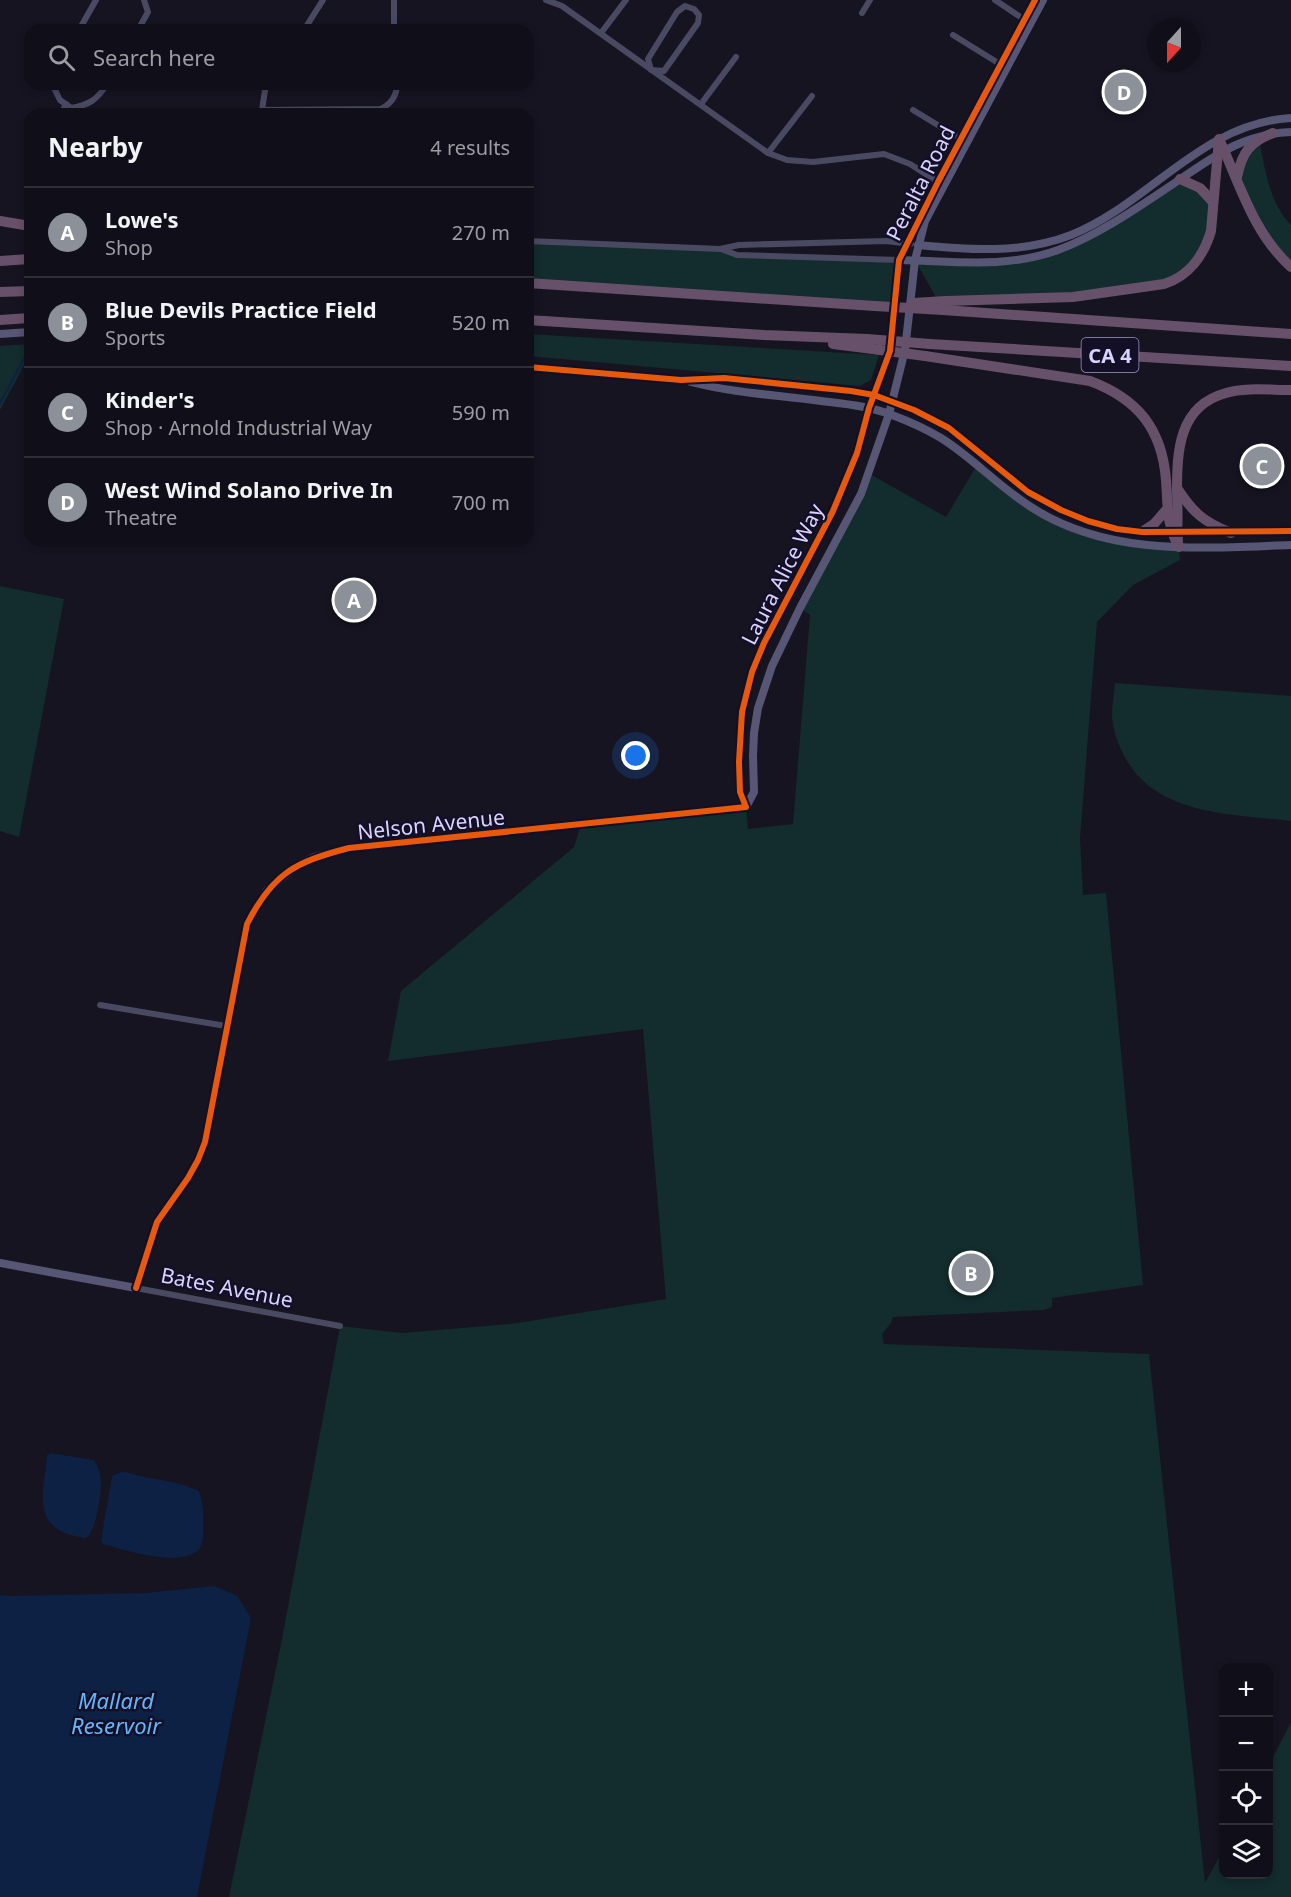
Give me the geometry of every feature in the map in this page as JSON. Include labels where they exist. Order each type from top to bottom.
[{"type":"highway","points":[[1237,177],[1240,162],[1247,149],[1259,139],[1273,133]]},
{"type":"highway","points":[[944,305],[1073,297],[1165,284],[1185,273],[1203,253],[1211,231],[1221,151],[1219,139]]},
{"type":"highway","points":[[1221,151],[1237,177],[1269,244],[1291,267]]},
{"type":"highway","points":[[1180,179],[1200,188],[1213,202]]},
{"type":"highway","points":[[3,221],[24,225]]},
{"type":"highway","points":[[0,261],[24,260]]},
{"type":"highway","name":"CA 4","points":[[534,283],[879,306],[944,305],[1291,334]]},
{"type":"highway","points":[[0,292],[24,291]]},
{"type":"highway","points":[[0,320],[24,318]]},
{"type":"highway","points":[[534,320],[866,344],[925,356],[1090,381],[1111,389],[1128,400],[1145,417],[1158,440],[1163,458],[1167,509],[1179,547]]},
{"type":"highway","name":"CA 4","points":[[866,344],[930,344],[1291,366]]},
{"type":"highway","points":[[1174,532],[1178,449],[1191,417],[1209,399],[1226,393],[1291,390]]},
{"type":"highway","points":[[1177,488],[1194,512],[1209,524],[1231,533]]},
{"type":"highway","points":[[1142,532],[1154,524],[1167,509]]},
{"type":"street","points":[[82,24],[96,0]]},
{"type":"street","points":[[141,24],[148,12],[144,0]]},
{"type":"street","points":[[308,24],[323,0]]},
{"type":"street","points":[[394,0],[394,24]]},
{"type":"street","points":[[546,0],[562,6],[768,153],[787,160],[813,162],[885,154],[910,164],[941,183]]},
{"type":"street","points":[[601,33],[626,0]]},
{"type":"street","points":[[862,13],[870,0]]},
{"type":"street","points":[[995,0],[1028,22]]},
{"type":"street","name":"Peralta Road","points":[[1028,22],[1035,0]]},
{"type":"street","name":"Peralta Road","points":[[874,395],[890,351],[899,260],[1028,22],[1043,0]]},
{"type":"street","points":[[685,6],[694,9],[699,15],[698,23],[671,62],[664,71],[651,70],[648,59],[677,12],[685,6]]},
{"type":"street","points":[[953,35],[1004,66]]},
{"type":"street","points":[[701,104],[736,57]]},
{"type":"street","points":[[55,90],[60,100],[71,108],[87,106],[103,90]]},
{"type":"street","points":[[262,108],[265,90]]},
{"type":"street","points":[[380,108],[386,107],[396,90]]},
{"type":"street","points":[[768,153],[812,96]]},
{"type":"street","points":[[64,108],[66,104]]},
{"type":"street","points":[[914,110],[964,141]]},
{"type":"street","points":[[534,241],[720,249],[740,245],[886,241],[995,250],[1046,243],[1072,235],[1098,221],[1219,139],[1278,119],[1291,118]]},
{"type":"street","points":[[720,249],[737,255],[1002,263],[1029,259],[1060,249],[1090,235],[1139,207],[1221,151],[1245,140],[1273,133],[1291,132]]},
{"type":"street","name":"Peralta Road","points":[[892,401],[905,350],[918,245],[941,183]]},
{"type":"street","points":[[0,334],[24,332]]},
{"type":"street","points":[[534,368],[681,380],[724,378],[874,395],[950,428],[1028,492],[1061,510],[1088,521],[1117,529],[1142,532],[1291,531]]},
{"type":"street","points":[[681,380],[722,390],[854,405],[889,414],[940,438],[1031,507],[1061,524],[1101,537],[1143,546],[1291,545]]},
{"type":"street","name":"Laura Alice Way","points":[[746,807],[740,792],[739,762],[742,712],[752,672],[764,643],[833,511],[857,453],[874,395]]},
{"type":"street","name":"Laura Alice Way","points":[[746,807],[754,792],[754,733],[758,708],[771,666],[861,494],[892,401]]},
{"type":"street","name":"Nelson Avenue","points":[[136,1288],[157,1222],[188,1179],[205,1142],[247,924],[255,908],[276,881],[314,857],[349,848],[746,807]]},
{"type":"street","points":[[100,1005],[226,1026]]},
{"type":"street","name":"Bates Avenue","points":[[0,1263],[340,1326]]},
{"type":"green space","points":[[1259,139],[1273,196],[1291,225],[1291,267],[1282,259],[1237,177]]},
{"type":"green space","points":[[1180,179],[1213,202],[1203,253],[1164,284],[971,301],[943,310],[915,260],[1002,263],[1060,249]]},
{"type":"green space","points":[[534,241],[720,249],[737,255],[899,260],[895,304],[534,285]]},
{"type":"green space","points":[[534,334],[879,355],[871,380],[860,386],[534,357]]},
{"type":"green space","points":[[24,344],[24,365],[0,410],[0,346]]},
{"type":"green space","points":[[977,465],[1031,507],[1101,537],[1179,547],[1180,560],[1133,585],[1097,622],[1080,838],[1083,895],[1106,893],[1143,1285],[1052,1298],[1052,1307],[1044,1310],[893,1317],[882,1334],[884,1344],[1149,1354],[1205,1883],[1219,1857],[1219,1879],[1273,1879],[1273,1757],[1291,1722],[1291,1897],[229,1897],[282,1639],[340,1326],[402,1333],[511,1324],[666,1299],[643,1029],[388,1061],[401,991],[574,847],[581,825],[746,807],[748,829],[793,824],[810,615],[800,608],[868,473],[946,517]]},
{"type":"green space","points":[[0,586],[64,599],[19,837],[0,831]]},
{"type":"green space","points":[[1115,683],[1291,696],[1291,821],[1199,809],[1157,792],[1140,778],[1118,743],[1112,716]]},
{"type":"water","points":[[50,1453],[94,1460],[98,1468],[101,1480],[100,1498],[93,1527],[86,1538],[68,1534],[56,1528],[48,1520],[43,1498],[47,1455]]},
{"type":"water","points":[[121,1472],[172,1482],[199,1491],[203,1514],[203,1536],[200,1548],[189,1555],[165,1558],[103,1544],[101,1541],[112,1476]]},
{"type":"water","name":"Mallard Reservoir","points":[[214,1586],[237,1596],[251,1618],[197,1897],[0,1897],[0,1595],[146,1593]]},
{"type":"waterway","points":[[0,403],[24,358]]},
{"type":"cycle path","points":[[136,1288],[157,1222],[188,1178],[205,1142],[247,924],[276,881],[300,865],[349,848],[746,807],[740,792],[739,762],[742,712],[752,672],[764,643],[833,511],[857,453],[869,408],[890,351],[899,260],[1035,0]]},
{"type":"cycle path","points":[[534,368],[681,380],[724,378],[874,395],[914,410],[949,428],[1028,492],[1061,510],[1088,521],[1117,529],[1142,532],[1291,531]]},
{"type":"place","name":"West Wind Solano Drive In","points":[[1124,92]]},
{"type":"place","name":"Kinder's","points":[[1262,466]]},
{"type":"place","name":"Lowe's","points":[[354,600]]},
{"type":"place","name":"Blue Devils Practice Field","points":[[971,1273]]}]
